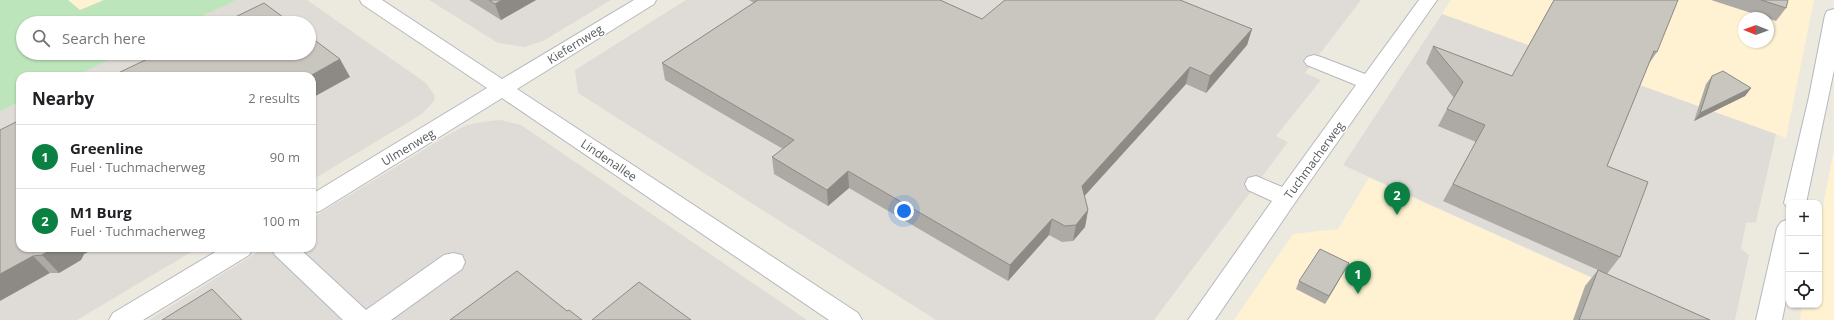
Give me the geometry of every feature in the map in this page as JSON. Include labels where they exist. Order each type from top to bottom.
[{"type":"street","name":"Lindenallee","points":[[369,0],[849,320]]},
{"type":"street","name":"Kiefernweg","points":[[504,89],[647,0]]},
{"type":"street","name":"Tuchmacherweg","points":[[1201,320],[1286,198],[1370,83],[1428,0]]},
{"type":"street","points":[[1796,200],[1819,96],[1834,15]]},
{"type":"street","points":[[1314,61],[1370,83]]},
{"type":"street","name":"Ulmenweg","points":[[316,203],[504,89]]},
{"type":"street","points":[[1256,184],[1286,198]]},
{"type":"street","points":[[1769,320],[1787,236]]},
{"type":"street","points":[[122,320],[234,252]]},
{"type":"street","points":[[287,252],[360,320]]},
{"type":"street","points":[[372,320],[454,262]]},
{"type":"shaded area","points":[[68,0],[104,0],[80,11]]},
{"type":"shaded area","points":[[236,0],[307,0],[426,83],[435,96],[434,101],[422,114],[316,178],[316,72],[84,72],[109,60],[316,60],[316,16],[203,16]]},
{"type":"shaded area","points":[[429,0],[611,0],[543,41],[524,47],[498,43]]},
{"type":"shaded area","points":[[686,0],[1361,0],[1305,73],[1321,80],[1276,136],[1288,142],[1154,320],[936,320],[578,93],[575,70]]},
{"type":"shaded area","points":[[1451,0],[1814,0],[1786,138],[1442,14]]},
{"type":"shaded area","points":[[1442,14],[1776,134],[1756,222],[1746,223],[1741,249],[1749,255],[1735,320],[1686,320],[1343,165]]},
{"type":"shaded area","points":[[16,104],[16,252],[191,252],[77,320],[0,320],[0,111]]},
{"type":"shaded area","points":[[501,120],[521,125],[807,320],[149,320],[258,252],[316,252],[316,216],[453,132],[467,125]]},
{"type":"shaded area","points":[[1834,149],[1834,320],[1800,320],[1802,308],[1822,308],[1822,211]]},
{"type":"shaded area","points":[[1369,178],[1686,320],[1234,320],[1293,234],[1338,229]]},
{"type":"green space","points":[[0,0],[68,0],[80,10],[104,0],[236,0],[203,16],[16,16],[16,60],[109,60],[84,72],[16,72],[16,104],[0,111]]},
{"type":"building","points":[[489,0],[502,0],[495,4]]},
{"type":"building","points":[[758,0],[940,0],[982,19],[1005,0],[1180,0],[1252,29],[1210,76],[1190,67],[1082,186],[1088,210],[1076,225],[1065,226],[1052,219],[1010,265],[848,171],[827,190],[772,157],[794,140],[662,63]]},
{"type":"building","points":[[1554,0],[1678,0],[1657,52],[1654,51],[1607,166],[1648,182],[1620,257],[1453,184],[1485,125],[1447,109],[1463,82],[1433,46],[1512,76]]},
{"type":"building","points":[[1761,0],[1788,0],[1786,8]]},
{"type":"building","points":[[264,3],[282,16],[237,16]]},
{"type":"building","points":[[316,41],[340,59],[316,73],[120,72],[145,60],[316,60]]},
{"type":"building","points":[[1723,71],[1751,88],[1700,113],[1712,76]]},
{"type":"building","points":[[16,122],[16,252],[47,252],[42,255],[33,256],[0,274],[0,130]]},
{"type":"building","points":[[1320,249],[1349,263],[1329,296],[1299,281]]},
{"type":"building","points":[[1598,270],[1710,320],[1579,320]]},
{"type":"building","points":[[517,271],[567,311],[569,310],[582,320],[450,320]]},
{"type":"building","points":[[639,282],[691,320],[592,320]]},
{"type":"building","points":[[212,289],[242,320],[162,320]]},
{"type":"place","name":"M1 Burg","points":[[1397,215]]},
{"type":"place","name":"Greenline","points":[[1358,294]]}]
